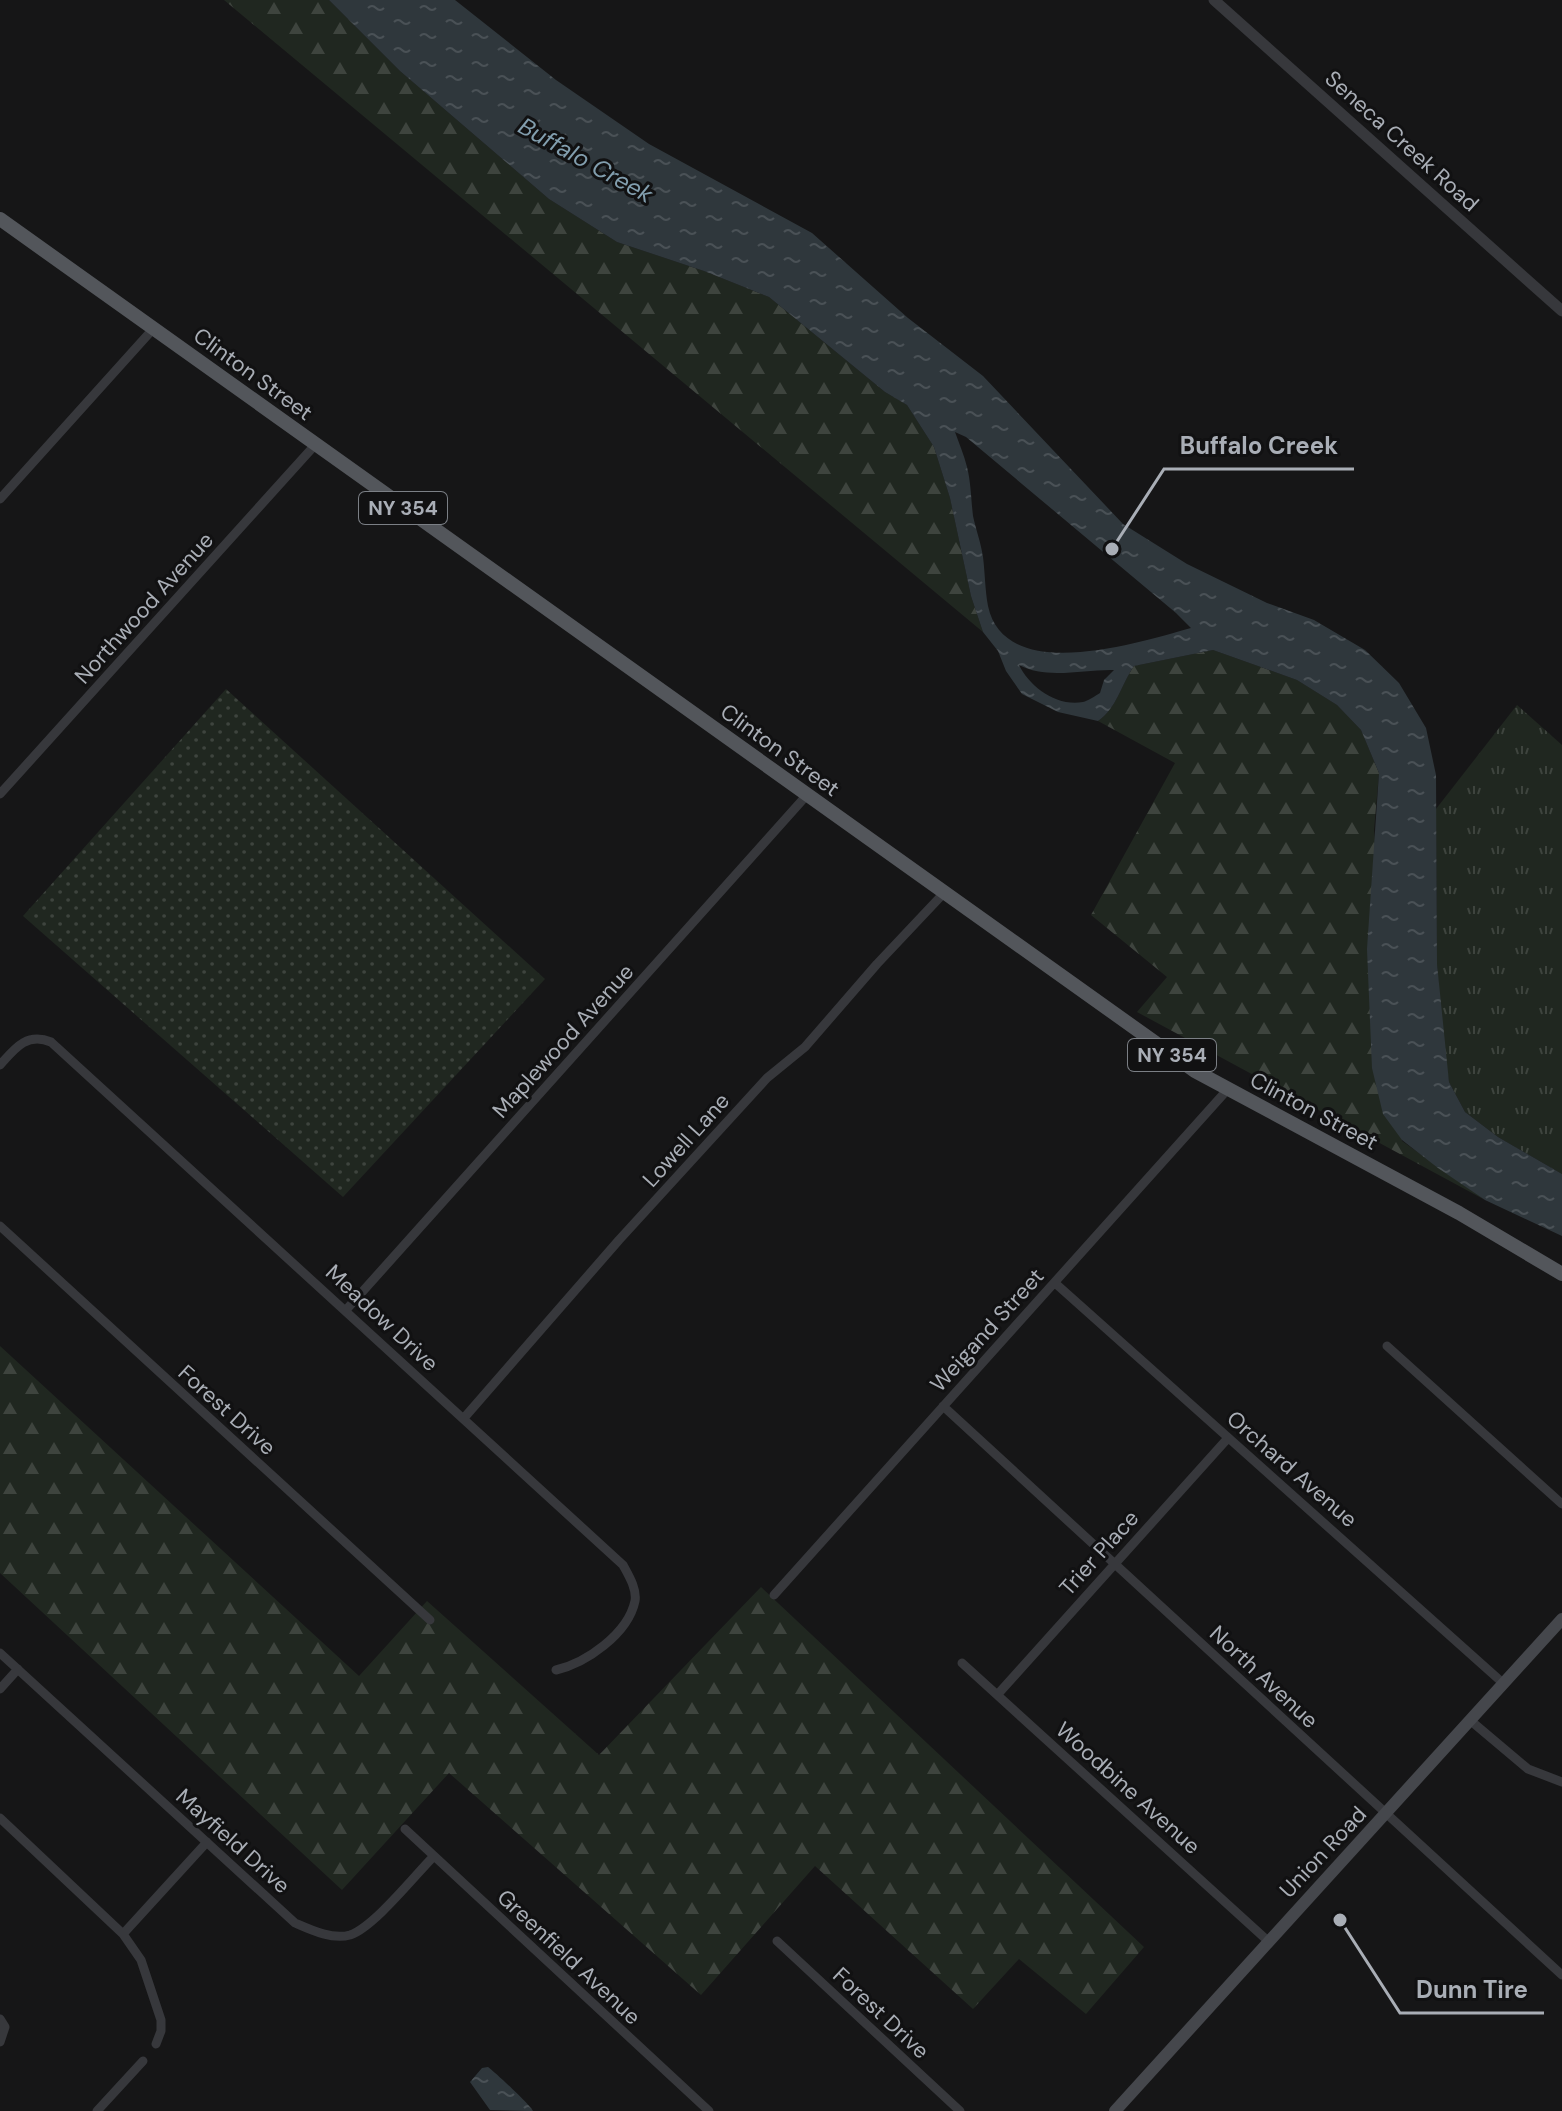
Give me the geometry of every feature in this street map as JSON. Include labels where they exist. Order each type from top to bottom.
[{"type":"main road","name":"Clinton Street","points":[[0,219],[1195,1071],[1459,1213],[1562,1274]]},
{"type":"main road","name":"Union Road","points":[[1115,2111],[1562,1619]]},
{"type":"street","name":"Seneca Creek Road","points":[[1214,0],[1562,311]]},
{"type":"street","points":[[1,496],[153,329]]},
{"type":"street","name":"Northwood Avenue","points":[[0,794],[315,445]]},
{"type":"street","name":"Maplewood Avenue","points":[[346,1310],[806,796]]},
{"type":"street","name":"Lowell Lane","points":[[464,1418],[619,1240],[767,1078],[805,1047],[943,894]]},
{"type":"street","name":"Meadow Drive","points":[[0,1065],[27,1040],[35,1038],[51,1042],[623,1565],[632,1580],[635,1600],[626,1620],[605,1645],[576,1665],[556,1670]]},
{"type":"street","name":"Weigand Street","points":[[774,1595],[1228,1089]]},
{"type":"street","name":"Forest Drive","points":[[0,1226],[430,1620]]},
{"type":"street","name":"Orchard Avenue","points":[[1055,1283],[1504,1684]]},
{"type":"street","points":[[1387,1346],[1562,1504]]},
{"type":"street","name":"North Avenue","points":[[943,1406],[1562,1975]]},
{"type":"street","name":"Trier Place","points":[[998,1694],[1228,1438]]},
{"type":"street","name":"Mayfield Drive","points":[[0,1653],[295,1923],[314,1932],[350,1935],[365,1927],[434,1856]]},
{"type":"street","name":"Woodbine Avenue","points":[[962,1663],[1268,1941]]},
{"type":"street","points":[[0,1689],[18,1669]]},
{"type":"street","points":[[1471,1721],[1528,1769],[1562,1782]]},
{"type":"street","points":[[0,1818],[123,1934],[141,1960],[161,2020],[156,2044]]},
{"type":"street","name":"Greenfield Avenue","points":[[405,1829],[709,2111]]},
{"type":"street","points":[[123,1934],[207,1842]]},
{"type":"street","name":"Forest Drive","points":[[777,1941],[960,2111]]},
{"type":"street","points":[[0,2019],[5,2027],[0,2042]]},
{"type":"street","points":[[97,2111],[143,2061]]},
{"type":"green space","points":[[224,0],[329,0],[400,71],[549,199],[617,242],[769,297],[885,392],[907,405],[934,447],[950,498],[971,596],[983,632]]},
{"type":"green space","points":[[1213,650],[1297,680],[1337,705],[1361,730],[1379,773],[1374,830],[1402,1141],[1485,1200],[1137,1012],[1167,977],[1091,915],[1175,763],[1098,721],[1114,703],[1134,666]]},
{"type":"green space","points":[[226,689],[545,979],[343,1197],[23,916]]},
{"type":"green space","points":[[1517,705],[1562,745],[1562,1174],[1498,1137],[1465,1112],[1449,1082],[1443,1041],[1437,964],[1436,809]]},
{"type":"green space","points":[[0,1346],[359,1676],[427,1601],[599,1755],[761,1587],[1144,1947],[1086,2014],[1019,1959],[973,2009],[815,1866],[701,1995],[449,1773],[342,1890],[0,1573]]},
{"type":"water","points":[[329,0],[455,0],[556,80],[649,144],[812,233],[908,318],[983,376],[1123,524],[1187,564],[1267,603],[1314,620],[1365,650],[1399,683],[1426,728],[1436,775],[1437,964],[1449,1082],[1465,1112],[1498,1137],[1562,1174],[1562,1236],[1485,1200],[1438,1168],[1402,1140],[1383,1114],[1372,1068],[1367,949],[1379,773],[1361,730],[1337,705],[1297,680],[1213,650],[1134,666],[1114,703],[1098,721],[1058,712],[1022,694],[1006,671],[998,651],[983,632],[971,596],[950,498],[934,447],[907,405],[885,392],[769,297],[617,242],[549,199],[400,71]],"holes":[[[955,432],[966,437],[1191,628],[1140,642],[1077,652],[1046,652],[1020,645],[1000,630],[988,606],[968,473]],[[1019,665],[1053,673],[1114,670],[1104,680],[1100,693],[1073,703],[1045,693],[1029,680]]]},
{"type":"water","points":[[488,2067],[533,2111],[490,2110],[470,2082],[482,2068]]},
{"type":"place","name":"Buffalo Creek","points":[[1112,549]]},
{"type":"place","name":"Dunn Tire","points":[[1340,1920]]}]
